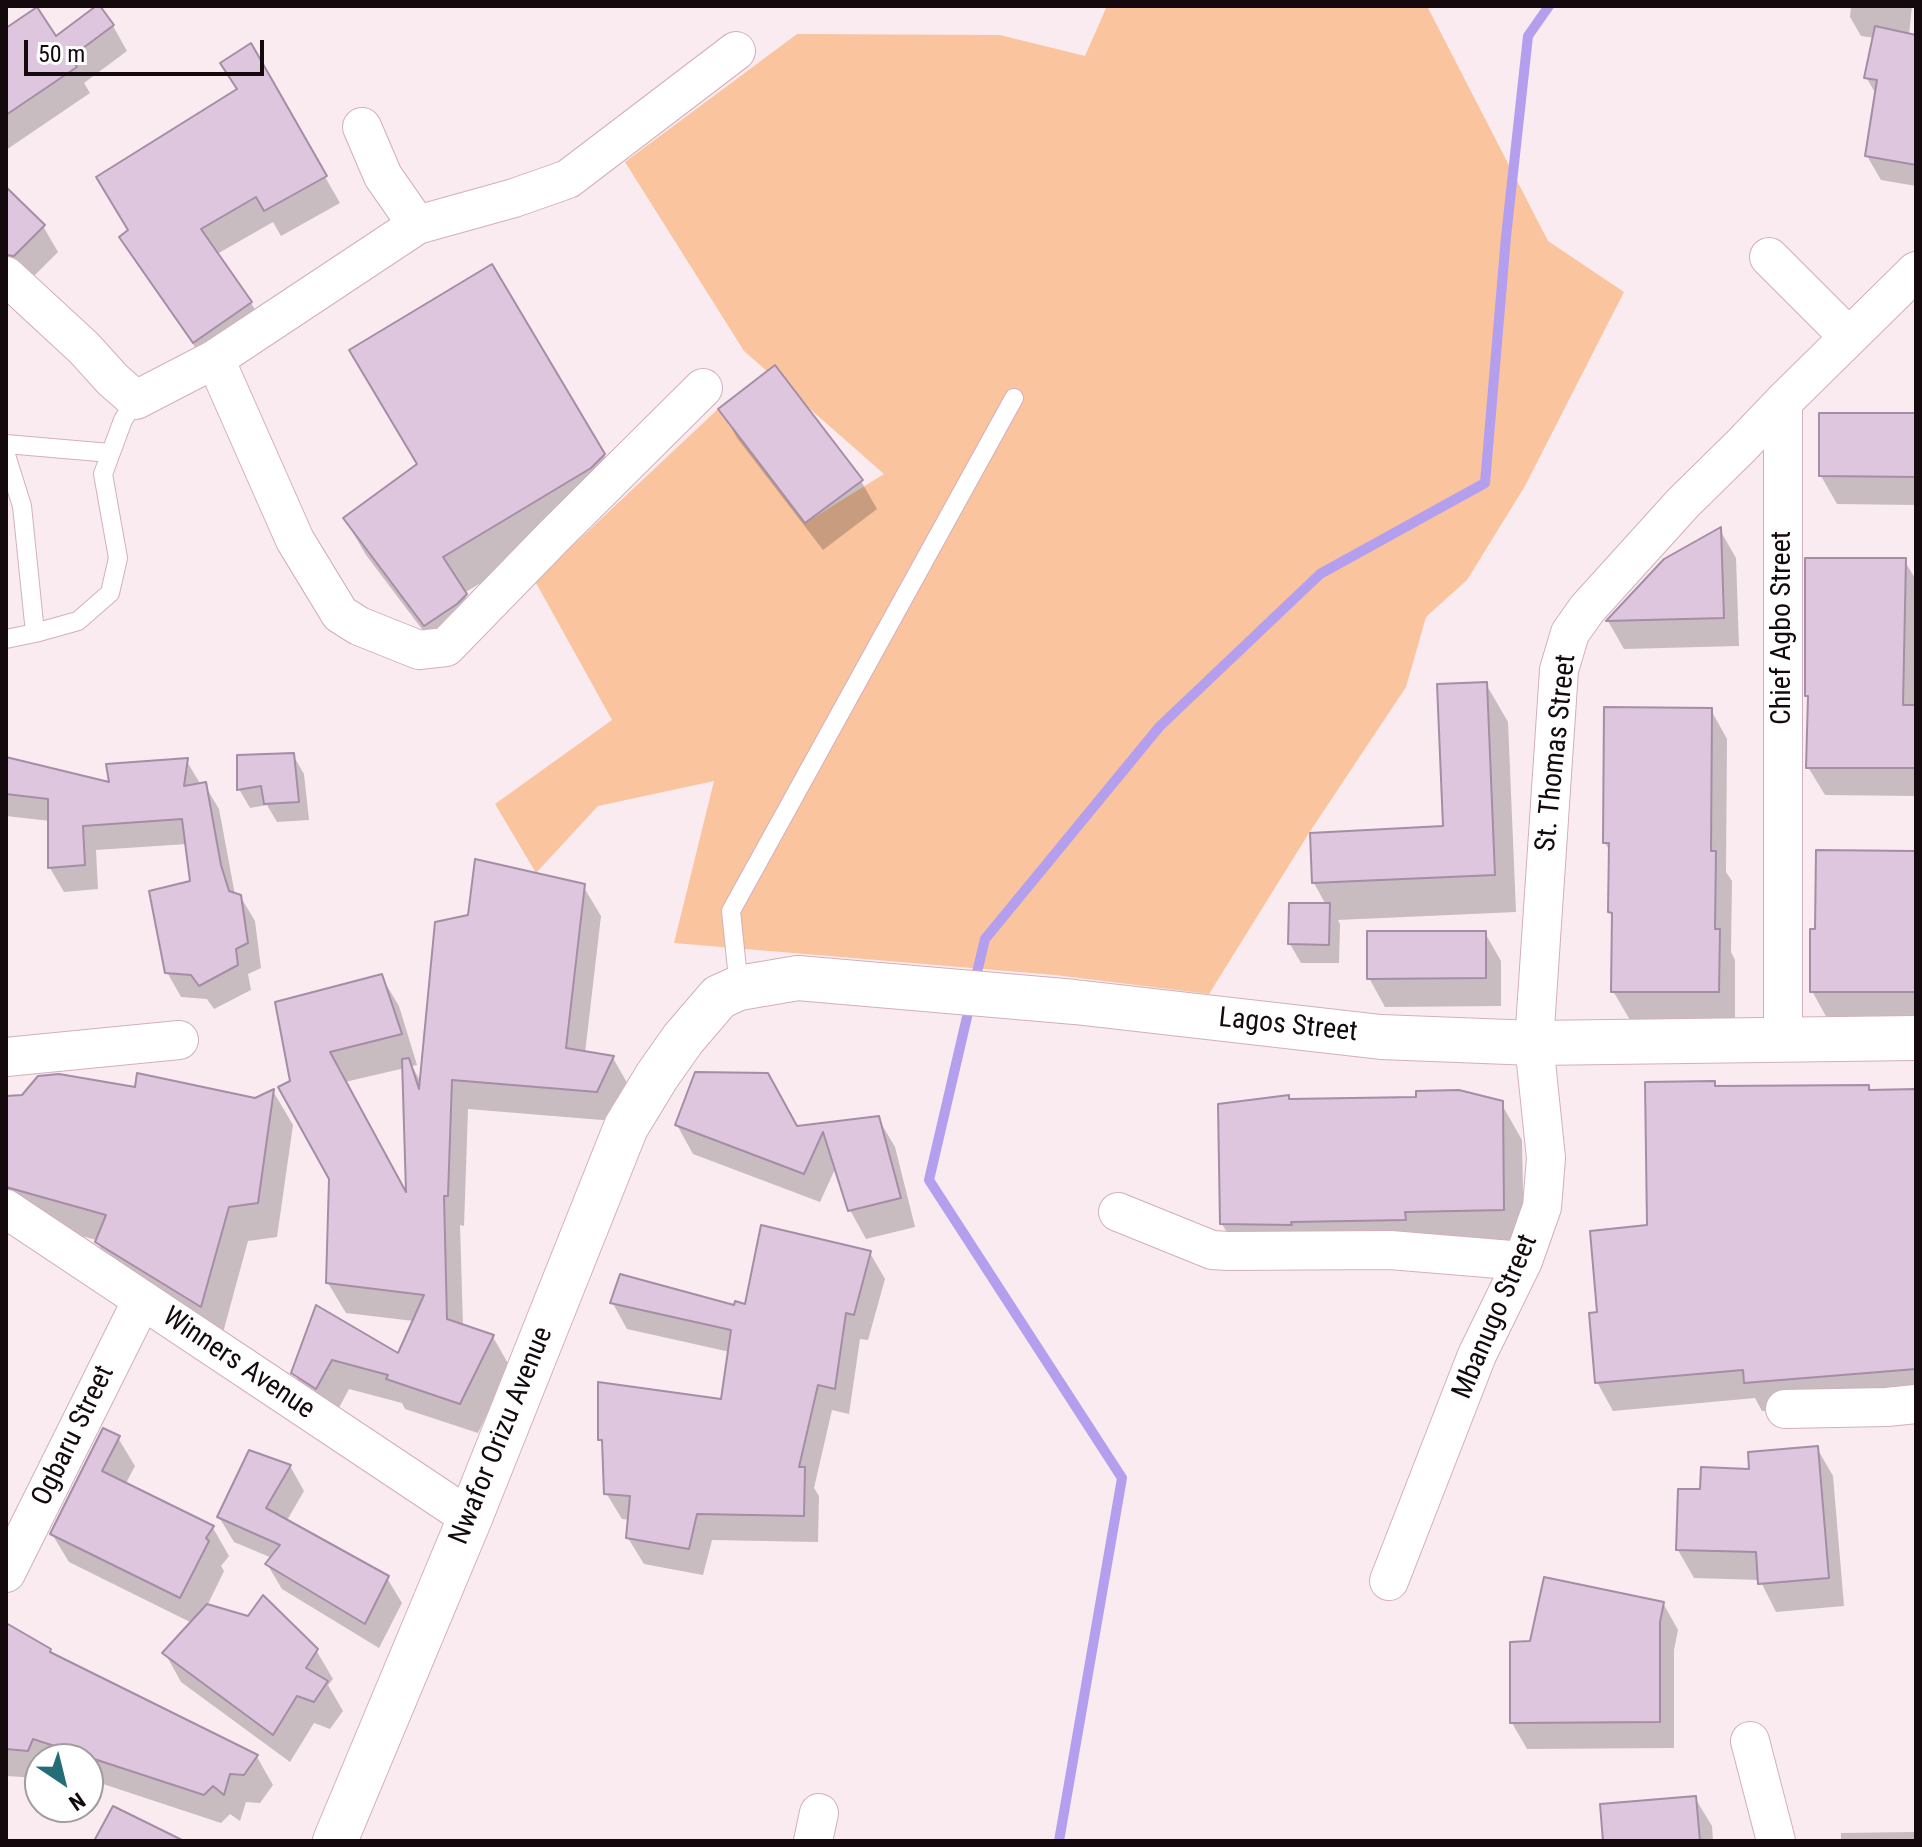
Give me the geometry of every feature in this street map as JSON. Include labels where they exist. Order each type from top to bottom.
[{"type":"street","points":[[6,276],[136,400],[215,359],[417,225],[514,198],[568,179],[736,51]]},
{"type":"street","points":[[362,127],[383,176],[417,225]]},
{"type":"street","points":[[1769,257],[1849,337]]},
{"type":"street","points":[[1783,402],[1916,271]]},
{"type":"street","points":[[215,359],[295,540],[340,614],[359,626],[419,650],[446,647],[703,388]]},
{"type":"street","name":"Chief Agbo Street","points":[[1783,402],[1783,1040]]},
{"type":"street","name":"St. Thomas Street","points":[[1534,1043],[1559,670],[1570,633],[1587,609],[1683,503],[1783,402]]},
{"type":"street","name":"Lagos Street","points":[[683,1039],[719,997],[739,988],[798,978],[1075,1002],[1381,1037],[1534,1043],[1916,1038]]},
{"type":"street","name":"Nwafor Orizu Avenue","points":[[335,1841],[470,1518],[626,1127],[683,1039]]},
{"type":"street","points":[[6,1057],[179,1040]]},
{"type":"street","name":"Mbanugo Street","points":[[1389,1581],[1477,1355],[1523,1261],[1542,1207],[1546,1158],[1534,1043]]},
{"type":"street","name":"Winners Avenue","points":[[6,1209],[470,1518]]},
{"type":"street","points":[[1118,1212],[1212,1250],[1390,1250],[1523,1261]]},
{"type":"street","name":"Ogbaru Street","points":[[6,1573],[142,1300]]},
{"type":"street","points":[[1785,1409],[1916,1404]]},
{"type":"street","points":[[1750,1741],[1776,1841]]},
{"type":"lane","points":[[739,988],[731,911],[1014,398]]},
{"type":"lane","points":[[6,639],[78,621],[110,593],[118,558],[103,474],[123,420],[136,400]]},
{"type":"lane","points":[[6,444],[110,453]]},
{"type":"lane","points":[[6,455],[22,506],[35,633]]},
{"type":"shaded area","points":[[1107,6],[1427,6],[1548,241],[1624,292],[1525,486],[1467,580],[1426,617],[1406,687],[1309,833],[1209,994],[1055,975],[674,943],[714,781],[598,806],[536,873],[495,804],[612,720],[535,581],[718,409],[805,523],[884,474],[744,351],[625,162],[797,34],[1000,35],[1085,56]]},
{"type":"building","points":[[100,6],[114,25],[71,57],[77,67],[6,115],[6,28],[37,7],[56,36]]},
{"type":"building","points":[[1875,26],[1916,35],[1916,165],[1865,156],[1877,80],[1864,78]]},
{"type":"building","points":[[251,43],[327,176],[264,211],[256,197],[201,229],[252,302],[193,343],[119,237],[128,230],[96,177],[237,89],[220,63]]},
{"type":"building","points":[[6,187],[45,225],[14,256],[6,255]]},
{"type":"building","points":[[492,264],[605,454],[591,468],[443,557],[467,594],[424,626],[343,518],[417,464],[349,350]]},
{"type":"building","points":[[775,365],[863,480],[805,523],[718,409]]},
{"type":"building","points":[[1819,413],[1916,413],[1916,477],[1819,476]]},
{"type":"building","points":[[1721,527],[1724,618],[1606,621],[1664,559]]},
{"type":"building","points":[[1805,558],[1906,558],[1903,705],[1915,705],[1915,768],[1806,768]]},
{"type":"building","points":[[1487,682],[1495,875],[1312,883],[1310,833],[1443,826],[1437,684]]},
{"type":"building","points":[[1604,707],[1712,708],[1711,851],[1716,851],[1715,929],[1720,929],[1719,992],[1611,992],[1609,843],[1603,843]]},
{"type":"building","points":[[294,753],[299,802],[264,804],[261,786],[237,790],[237,755]]},
{"type":"building","points":[[6,757],[109,782],[106,764],[188,758],[184,786],[206,782],[221,865],[229,891],[241,895],[248,943],[236,949],[238,965],[199,986],[191,975],[165,973],[149,891],[190,881],[182,819],[83,826],[85,865],[48,868],[48,799],[6,794]]},
{"type":"building","points":[[1816,850],[1916,851],[1916,992],[1810,992],[1810,929],[1815,929]]},
{"type":"building","points":[[475,859],[585,884],[566,1048],[614,1056],[597,1092],[452,1080],[448,1196],[444,1196],[447,1319],[494,1335],[460,1404],[386,1379],[388,1375],[332,1360],[316,1389],[291,1373],[316,1305],[398,1353],[424,1295],[326,1283],[329,1179],[278,1087],[290,1081],[275,1002],[382,974],[402,1034],[330,1052],[406,1192],[402,1059],[409,1058],[419,1089],[435,922],[468,915]]},
{"type":"building","points":[[1289,903],[1330,903],[1329,945],[1288,944]]},
{"type":"building","points":[[1367,931],[1486,931],[1486,978],[1367,979]]},
{"type":"building","points":[[695,1072],[768,1073],[797,1126],[879,1116],[901,1198],[848,1211],[823,1132],[804,1174],[675,1125]]},
{"type":"building","points":[[137,1073],[255,1098],[274,1089],[258,1203],[229,1207],[201,1307],[95,1242],[106,1215],[6,1187],[6,1096],[22,1095],[38,1076],[59,1074],[135,1087]]},
{"type":"building","points":[[1715,1081],[1715,1086],[1869,1085],[1869,1090],[1916,1089],[1916,1369],[1744,1383],[1743,1370],[1595,1383],[1589,1313],[1597,1312],[1590,1231],[1647,1225],[1645,1082]]},
{"type":"building","points":[[1459,1090],[1503,1101],[1504,1210],[1405,1212],[1406,1220],[1291,1222],[1292,1225],[1220,1224],[1218,1104],[1289,1095],[1289,1099],[1416,1097],[1416,1091]]},
{"type":"building","points":[[761,1225],[871,1251],[854,1315],[846,1313],[835,1389],[818,1385],[799,1467],[805,1467],[804,1516],[697,1514],[689,1549],[626,1538],[630,1496],[604,1494],[602,1440],[598,1440],[598,1382],[721,1399],[731,1330],[610,1303],[620,1274],[734,1305],[735,1301],[745,1304]]},
{"type":"building","points":[[103,1428],[120,1436],[102,1471],[214,1526],[180,1598],[50,1534]]},
{"type":"building","points":[[1818,1446],[1829,1578],[1758,1584],[1756,1552],[1676,1550],[1678,1489],[1700,1489],[1701,1467],[1749,1469],[1748,1452]]},
{"type":"building","points":[[249,1450],[291,1465],[266,1508],[389,1576],[365,1624],[265,1564],[280,1545],[217,1517]]},
{"type":"building","points":[[1544,1577],[1664,1602],[1660,1622],[1660,1722],[1510,1723],[1510,1642],[1530,1641]]},
{"type":"building","points":[[263,1595],[318,1649],[306,1668],[328,1681],[314,1702],[297,1696],[273,1735],[162,1653],[207,1604],[248,1616]]},
{"type":"building","points":[[6,1623],[51,1649],[50,1652],[258,1755],[244,1775],[230,1774],[224,1795],[213,1786],[204,1795],[104,1762],[104,1743],[45,1743],[33,1739],[31,1743],[24,1743],[24,1751],[6,1749]]},
{"type":"building","points":[[1696,1796],[1700,1841],[1603,1841],[1600,1804]]},
{"type":"building","points":[[113,1806],[184,1841],[94,1841]]},
{"type":"waterway","points":[[974,985],[985,939],[1160,726],[1320,574],[1485,483],[1506,237],[1528,36],[1549,6]]},
{"type":"waterway","points":[[970,1004],[929,1180],[1122,1478],[1059,1841]]}]
